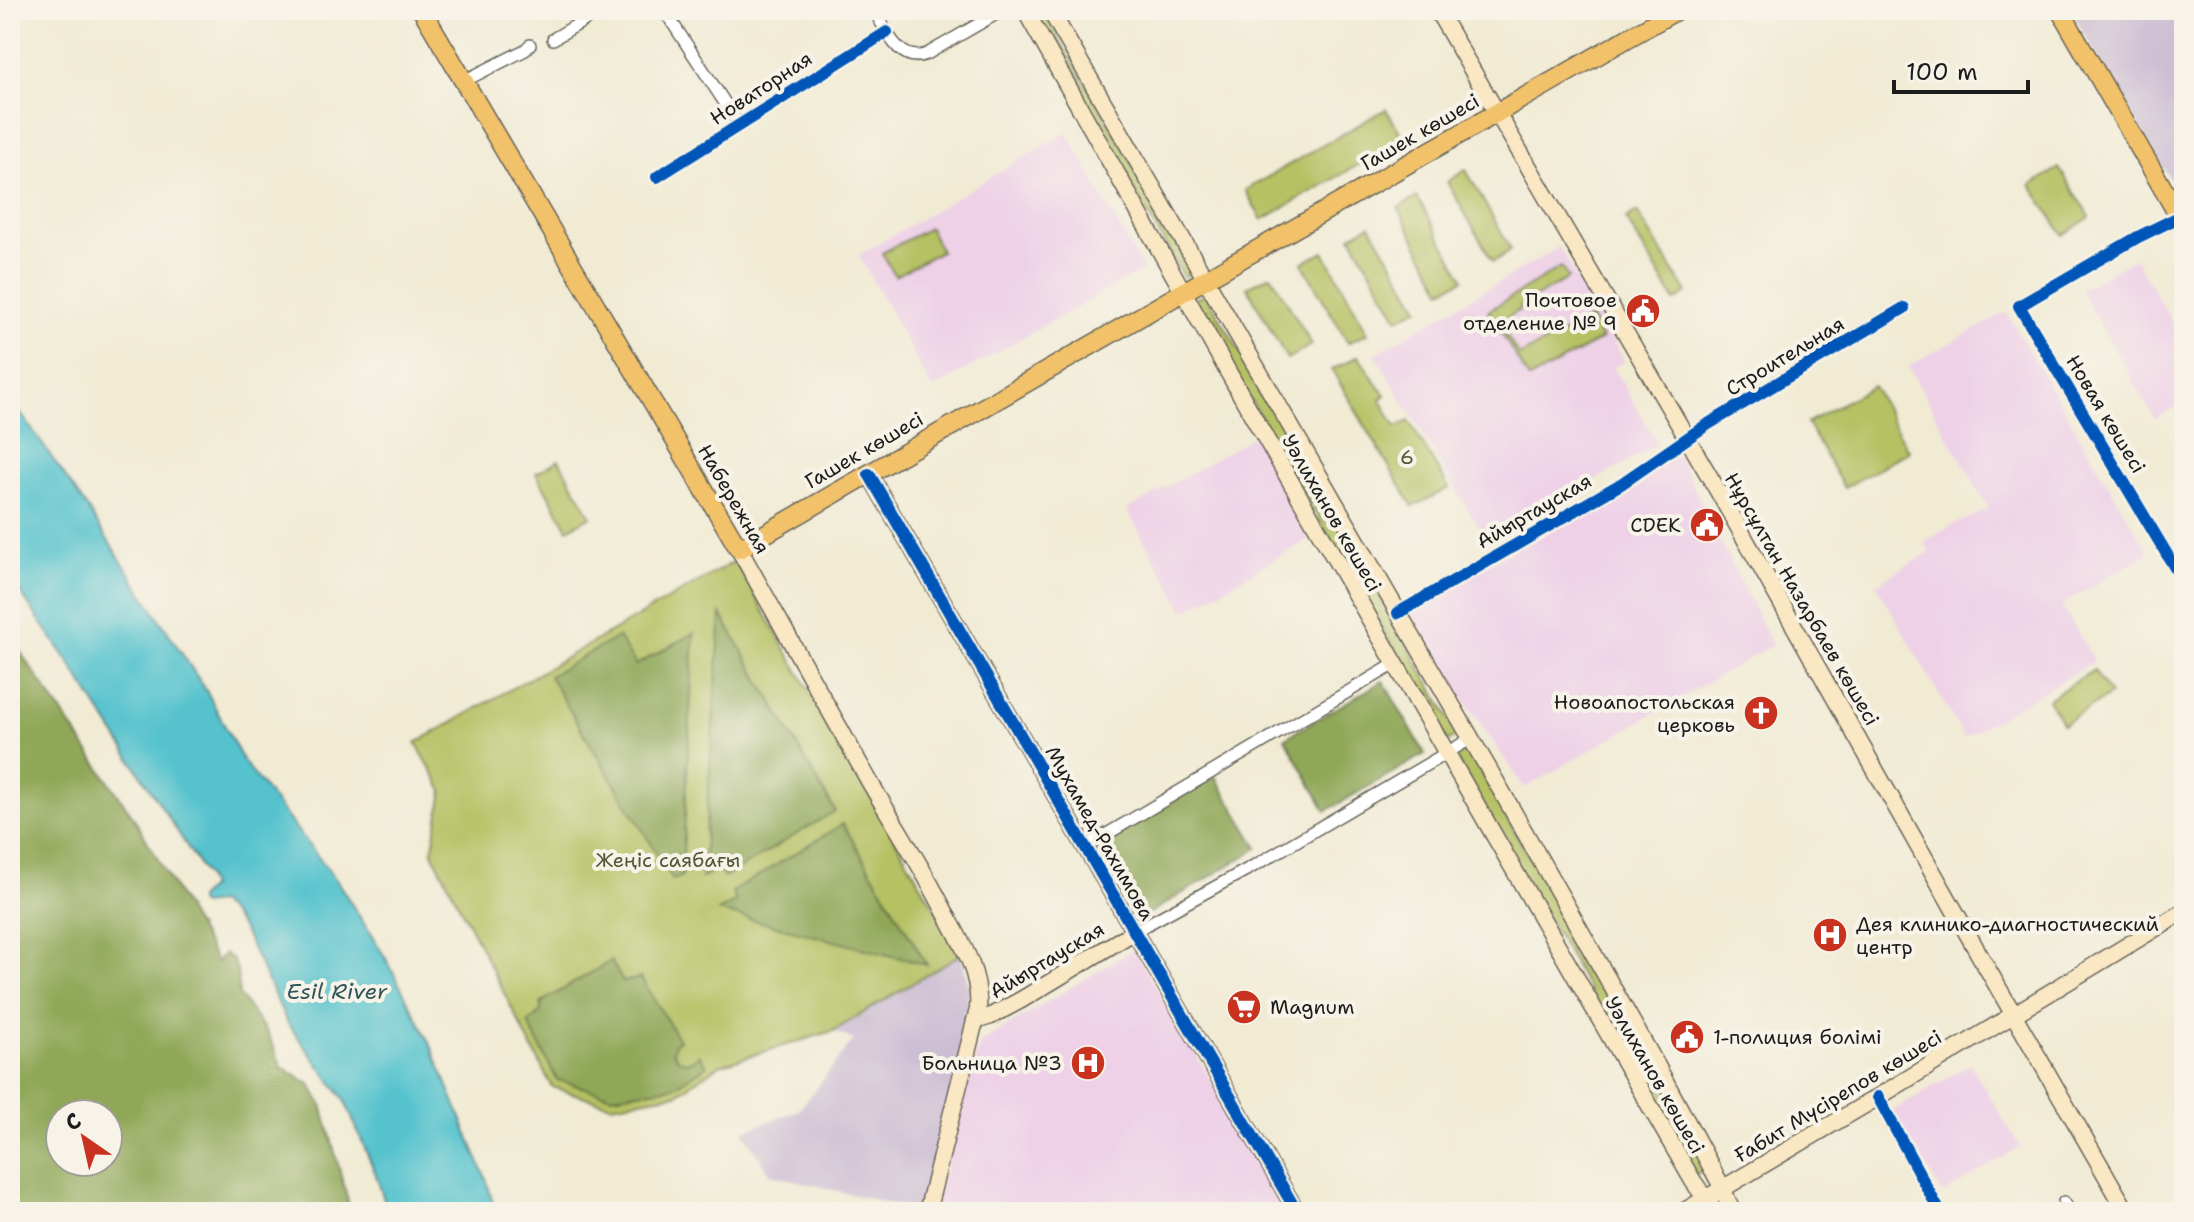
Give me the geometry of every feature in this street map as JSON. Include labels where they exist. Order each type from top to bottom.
[{"type":"main road","name":"Набережная","points":[[422,10],[739,549],[926,875],[970,962],[978,986],[978,1004],[927,1212]]},
{"type":"main road","name":"Уәлиханов көшесі","points":[[1025,10],[1181,293],[1710,1205]]},
{"type":"main road","name":"Уәлиханов көшесі","points":[[1050,10],[1472,738],[1657,1066],[1723,1189],[1732,1212]]},
{"type":"main road","name":"Нұрсұлтан Назарбаев көшесі","points":[[1437,10],[1688,440],[2127,1212]]},
{"type":"main road","name":"Гашек көшесі","points":[[739,549],[1677,10]]},
{"type":"main road","points":[[2060,10],[2182,221]]},
{"type":"main road","name":"Мухамед-Рахимова","points":[[869,474],[1297,1212]]},
{"type":"main road","points":[[1337,562],[1362,548]]},
{"type":"main road","name":"Ғабит Мүсірепов көшесі","points":[[1683,1212],[1710,1205],[1723,1189],[2184,911]]},
{"type":"main road","name":"Айыртауская","points":[[975,1021],[1009,1007],[1135,931]]},
{"type":"main road","points":[[978,986],[988,1001],[1009,1007]]},
{"type":"street","points":[[553,39],[602,10]]},
{"type":"street","points":[[664,10],[740,126]]},
{"type":"street","points":[[874,10],[903,53],[917,57],[1003,10]]},
{"type":"street","name":"Новаторная","points":[[657,177],[887,32]]},
{"type":"street","points":[[464,81],[530,45]]},
{"type":"street","name":"Новая көшесі","points":[[2182,221],[2138,237],[2019,306],[2184,583]]},
{"type":"street","name":"Строительная","points":[[1688,440],[1705,426],[1904,308]]},
{"type":"street","name":"Айыртауская","points":[[1398,613],[1621,484],[1688,440]]},
{"type":"street","points":[[1085,847],[1395,664]]},
{"type":"street","name":"Айыртауская","points":[[1135,931],[1259,863],[1472,738]]},
{"type":"street","points":[[1878,1097],[1940,1212]]},
{"type":"shaded area","points":[[2070,10],[2184,10],[2184,198],[2182,199]]},
{"type":"shaded area","points":[[1067,132],[1143,270],[932,389],[859,255]]},
{"type":"shaded area","points":[[1559,247],[1624,361],[1613,368],[1658,444],[1488,543],[1375,354]]},
{"type":"shaded area","points":[[2135,258],[2184,343],[2184,403],[2155,419],[2080,290]]},
{"type":"shaded area","points":[[2006,312],[2149,553],[2061,605],[2095,661],[1964,738],[1876,584],[1930,552],[1924,542],[1989,509],[1908,366]]},
{"type":"shaded area","points":[[1254,436],[1312,537],[1185,612],[1127,510]]},
{"type":"shaded area","points":[[1678,455],[1772,645],[1525,788],[1404,613]]},
{"type":"shaded area","name":"Больница №3","points":[[1134,949],[1288,1212],[933,1212],[980,1043]]},
{"type":"shaded area","points":[[961,954],[969,987],[965,1041],[921,1212],[770,1174],[743,1131],[799,1110],[854,1040],[833,1031]]},
{"type":"shaded area","points":[[1970,1064],[2020,1147],[1943,1194],[1893,1111]]},
{"type":"green space","points":[[1030,10],[1043,10],[1194,271],[1184,277]]},
{"type":"green space","points":[[1386,109],[1404,139],[1262,220],[1245,190]]},
{"type":"green space","points":[[2059,168],[2090,217],[2063,235],[2031,185]]},
{"type":"green space","points":[[1466,170],[1511,250],[1493,262],[1447,182]]},
{"type":"green space","points":[[1417,197],[1464,279],[1442,290],[1398,208]]},
{"type":"green space","points":[[1637,212],[1687,293],[1675,301],[1626,219]]},
{"type":"green space","points":[[1370,225],[1419,308],[1398,319],[1351,236]]},
{"type":"green space","points":[[929,228],[941,251],[895,276],[882,253]]},
{"type":"green space","points":[[1324,252],[1368,333],[1348,343],[1302,263]]},
{"type":"green space","points":[[1561,267],[1568,278],[1499,323],[1519,356],[1591,318],[1602,339],[1529,379],[1488,311]]},
{"type":"green space","points":[[1271,275],[1312,345],[1287,359],[1247,287]]},
{"type":"green space","points":[[1206,293],[1459,735],[1447,742],[1193,300]]},
{"type":"green space","name":"6","points":[[1358,356],[1385,395],[1380,399],[1396,427],[1409,421],[1449,488],[1413,507],[1332,370]]},
{"type":"green space","points":[[1873,386],[1909,451],[1844,488],[1807,423]]},
{"type":"green space","points":[[559,460],[591,516],[568,529],[536,473]]},
{"type":"green space","name":"Жеңіс саябағы","points":[[735,561],[961,954],[833,1031],[720,1065],[677,1094],[611,1105],[552,1087],[432,852],[443,791],[416,743]]},
{"type":"green space","points":[[721,614],[835,811],[724,878],[718,868],[702,878]]},
{"type":"green space","points":[[694,633],[682,876],[673,880],[549,676],[618,637],[636,665]]},
{"type":"green space","points":[[10,637],[134,818],[217,962],[224,953],[233,960],[239,995],[268,1034],[282,1067],[310,1084],[322,1105],[351,1212],[10,1212]]},
{"type":"green space","points":[[2094,670],[2110,695],[2063,724],[2048,699]]},
{"type":"green space","points":[[1383,681],[1425,754],[1326,811],[1285,738]]},
{"type":"green space","points":[[1467,748],[1708,1168],[1695,1175],[1454,755]]},
{"type":"green space","points":[[1215,776],[1258,848],[1138,920],[1095,847]]},
{"type":"green space","points":[[843,824],[927,965],[718,911],[736,901],[732,892]]},
{"type":"green space","points":[[611,961],[623,982],[641,978],[679,1040],[673,1051],[678,1059],[690,1061],[699,1054],[707,1066],[673,1087],[612,1096],[557,1080],[528,1023],[540,1013],[542,1002]]},
{"type":"water","name":"Esil River","points":[[10,398],[83,502],[207,692],[243,761],[337,881],[385,957],[430,1043],[487,1181],[495,1212],[388,1212],[344,1099],[288,1024],[244,931],[218,903],[198,903],[210,887],[206,876],[66,658],[10,578]]},
{"type":"cycle path","points":[[657,177],[887,32]]},
{"type":"cycle path","points":[[2179,217],[2138,237],[2019,306],[2184,583]]},
{"type":"cycle path","points":[[1398,613],[1621,484],[1705,426],[1904,308]]},
{"type":"cycle path","points":[[869,474],[1297,1212]]},
{"type":"cycle path","points":[[1878,1097],[1940,1212]]},
{"type":"place","name":"Почтовое отделение № 9","points":[[1643,311]]},
{"type":"place","name":"CDEK","points":[[1707,525]]},
{"type":"place","name":"Новоапостольская церковь","points":[[1761,713]]},
{"type":"place","name":"Дея клинико-диагностический центр","points":[[1830,935]]},
{"type":"place","name":"Magnum","points":[[1244,1007]]},
{"type":"place","name":"1-полиция болiмi","points":[[1687,1037]]},
{"type":"place","name":"Больница №3","points":[[1088,1063]]}]
